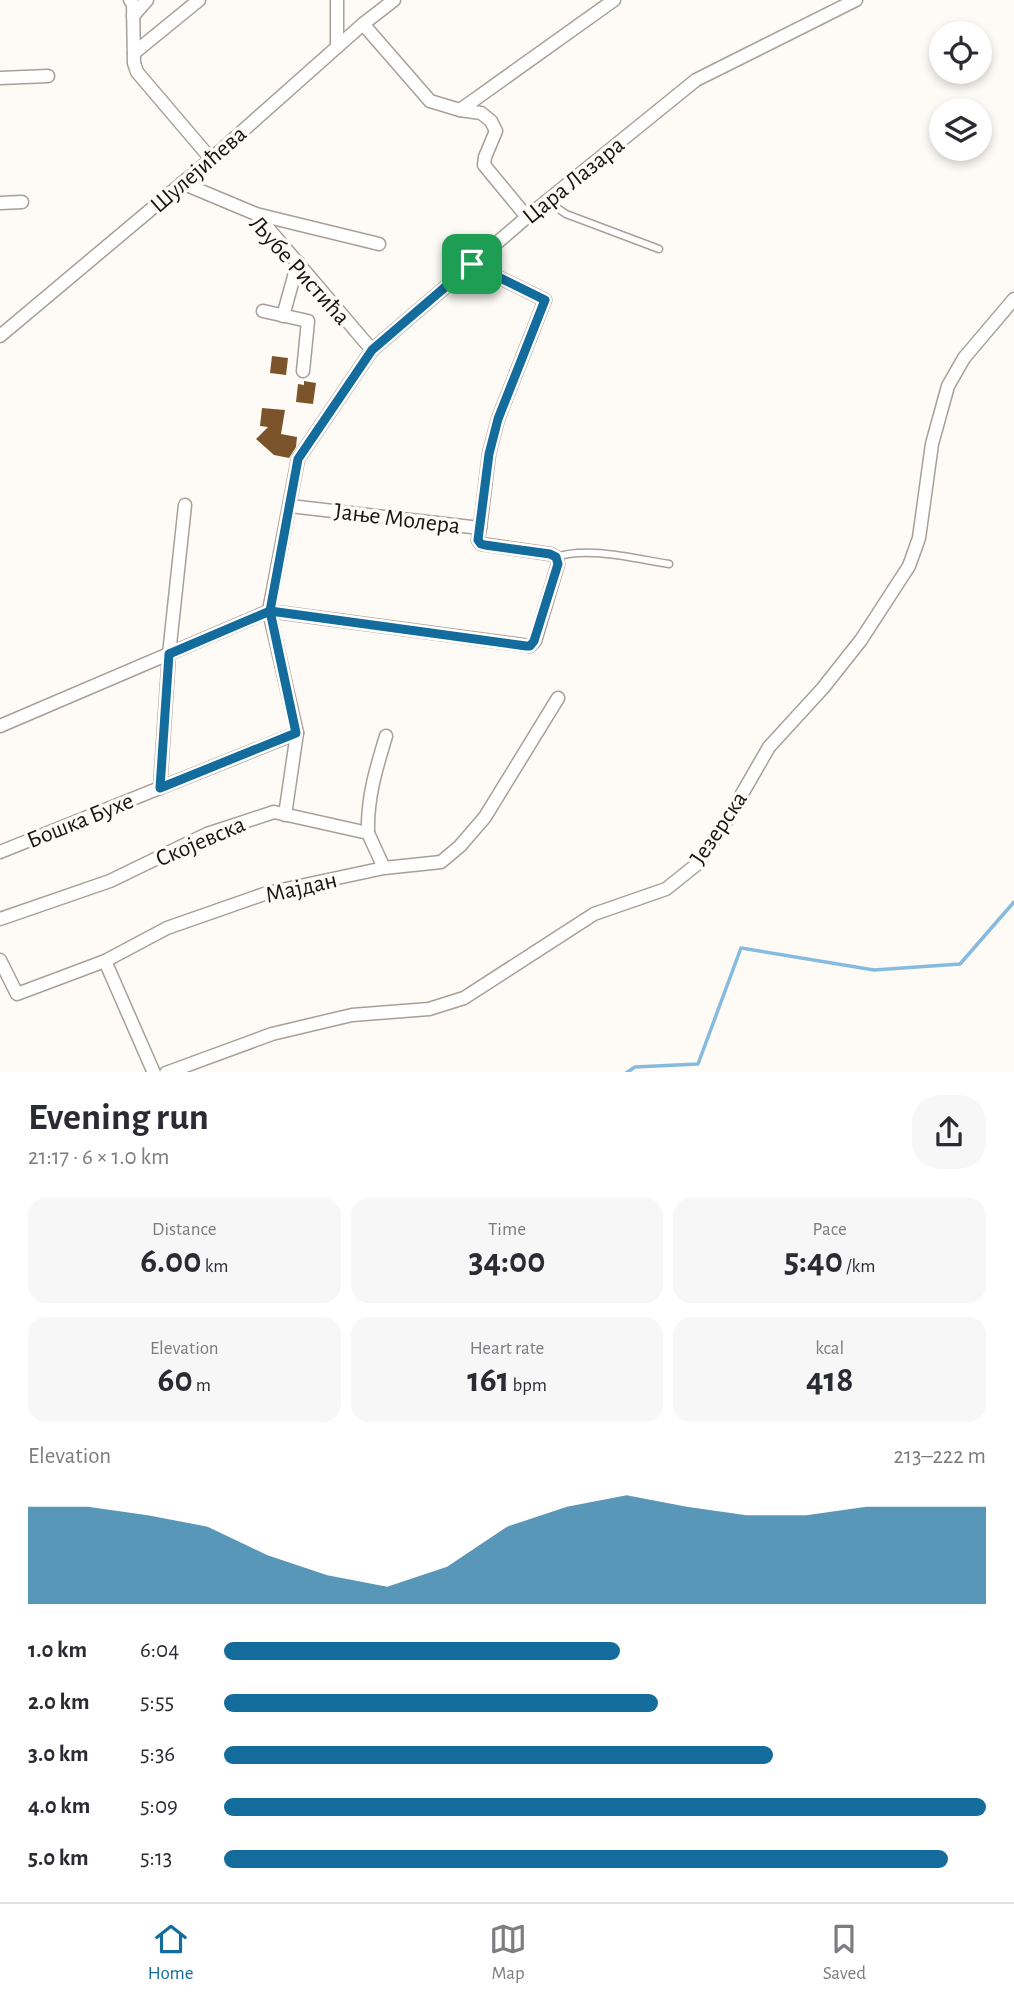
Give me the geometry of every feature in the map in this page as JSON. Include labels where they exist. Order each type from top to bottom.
[{"type":"street","points":[[130,0],[133,4],[137,72],[211,159]]},
{"type":"street","points":[[133,16],[147,0]]},
{"type":"street","points":[[134,53],[199,0]]},
{"type":"street","points":[[337,0],[337,47]]},
{"type":"street","name":"Шулејићева","points":[[0,336],[211,159],[363,24],[394,0]]},
{"type":"street","points":[[460,110],[614,0]]},
{"type":"street","name":"Цара Лазара","points":[[285,815],[296,733],[270,611],[298,459],[372,350],[527,217],[696,80],[856,0]]},
{"type":"street","points":[[363,24],[430,101],[481,113],[491,121],[496,131],[484,165],[527,217]]},
{"type":"street","points":[[0,78],[48,75]]},
{"type":"street","name":"Љубе Ристића","points":[[182,183],[256,214],[372,350]]},
{"type":"street","points":[[0,203],[22,202]]},
{"type":"street","points":[[256,214],[379,244]]},
{"type":"street","points":[[282,316],[298,262]]},
{"type":"street","name":"Јање Молера","points":[[290,506],[480,528],[489,454],[498,419],[545,300],[472,264]]},
{"type":"street","name":"Језерска","points":[[169,1072],[272,1034],[352,1015],[429,1009],[464,998],[594,914],[666,889],[696,865],[724,825],[769,747],[823,688],[861,640],[909,566],[919,538],[932,444],[948,386],[964,358],[1014,299]]},
{"type":"street","points":[[263,311],[308,321],[303,372]]},
{"type":"street","name":"Бошка Бухе","points":[[160,788],[169,654],[185,505]]},
{"type":"street","points":[[0,726],[270,611],[530,646],[534,641],[558,564],[556,557],[481,544],[478,540],[480,528]]},
{"type":"street","name":"Мајдан","points":[[0,960],[17,994],[105,961],[167,928],[267,893],[384,868],[441,862],[460,846],[485,817],[557,699]]},
{"type":"street","name":"Бошка Бухе","points":[[0,852],[296,733]]},
{"type":"street","points":[[384,868],[368,833],[367,810],[386,736]]},
{"type":"street","name":"Скојевска","points":[[0,919],[110,881],[207,834],[274,812],[368,833]]},
{"type":"street","points":[[105,961],[154,1072]]},
{"type":"lane","points":[[547,201],[566,214],[659,249]]},
{"type":"lane","points":[[556,557],[587,552],[669,564]]},
{"type":"building","points":[[272,356],[288,358],[286,375],[270,373]]},
{"type":"building","points":[[304,381],[316,383],[313,404],[296,402],[298,384],[304,385]]},
{"type":"building","points":[[262,408],[285,410],[281,434],[297,437],[296,447],[289,458],[274,455],[256,439],[268,427],[260,426]]},
{"type":"waterway","points":[[628,1072],[635,1067],[698,1064],[741,948],[874,970],[960,964],[1014,902]]},
{"type":"route","points":[[472,264],[372,350],[298,459],[270,611],[296,733],[160,788],[169,654],[270,611],[526,646],[530,646],[534,641],[558,564],[556,557],[485,545],[478,540],[489,454],[498,419],[545,300],[472,264]]}]
